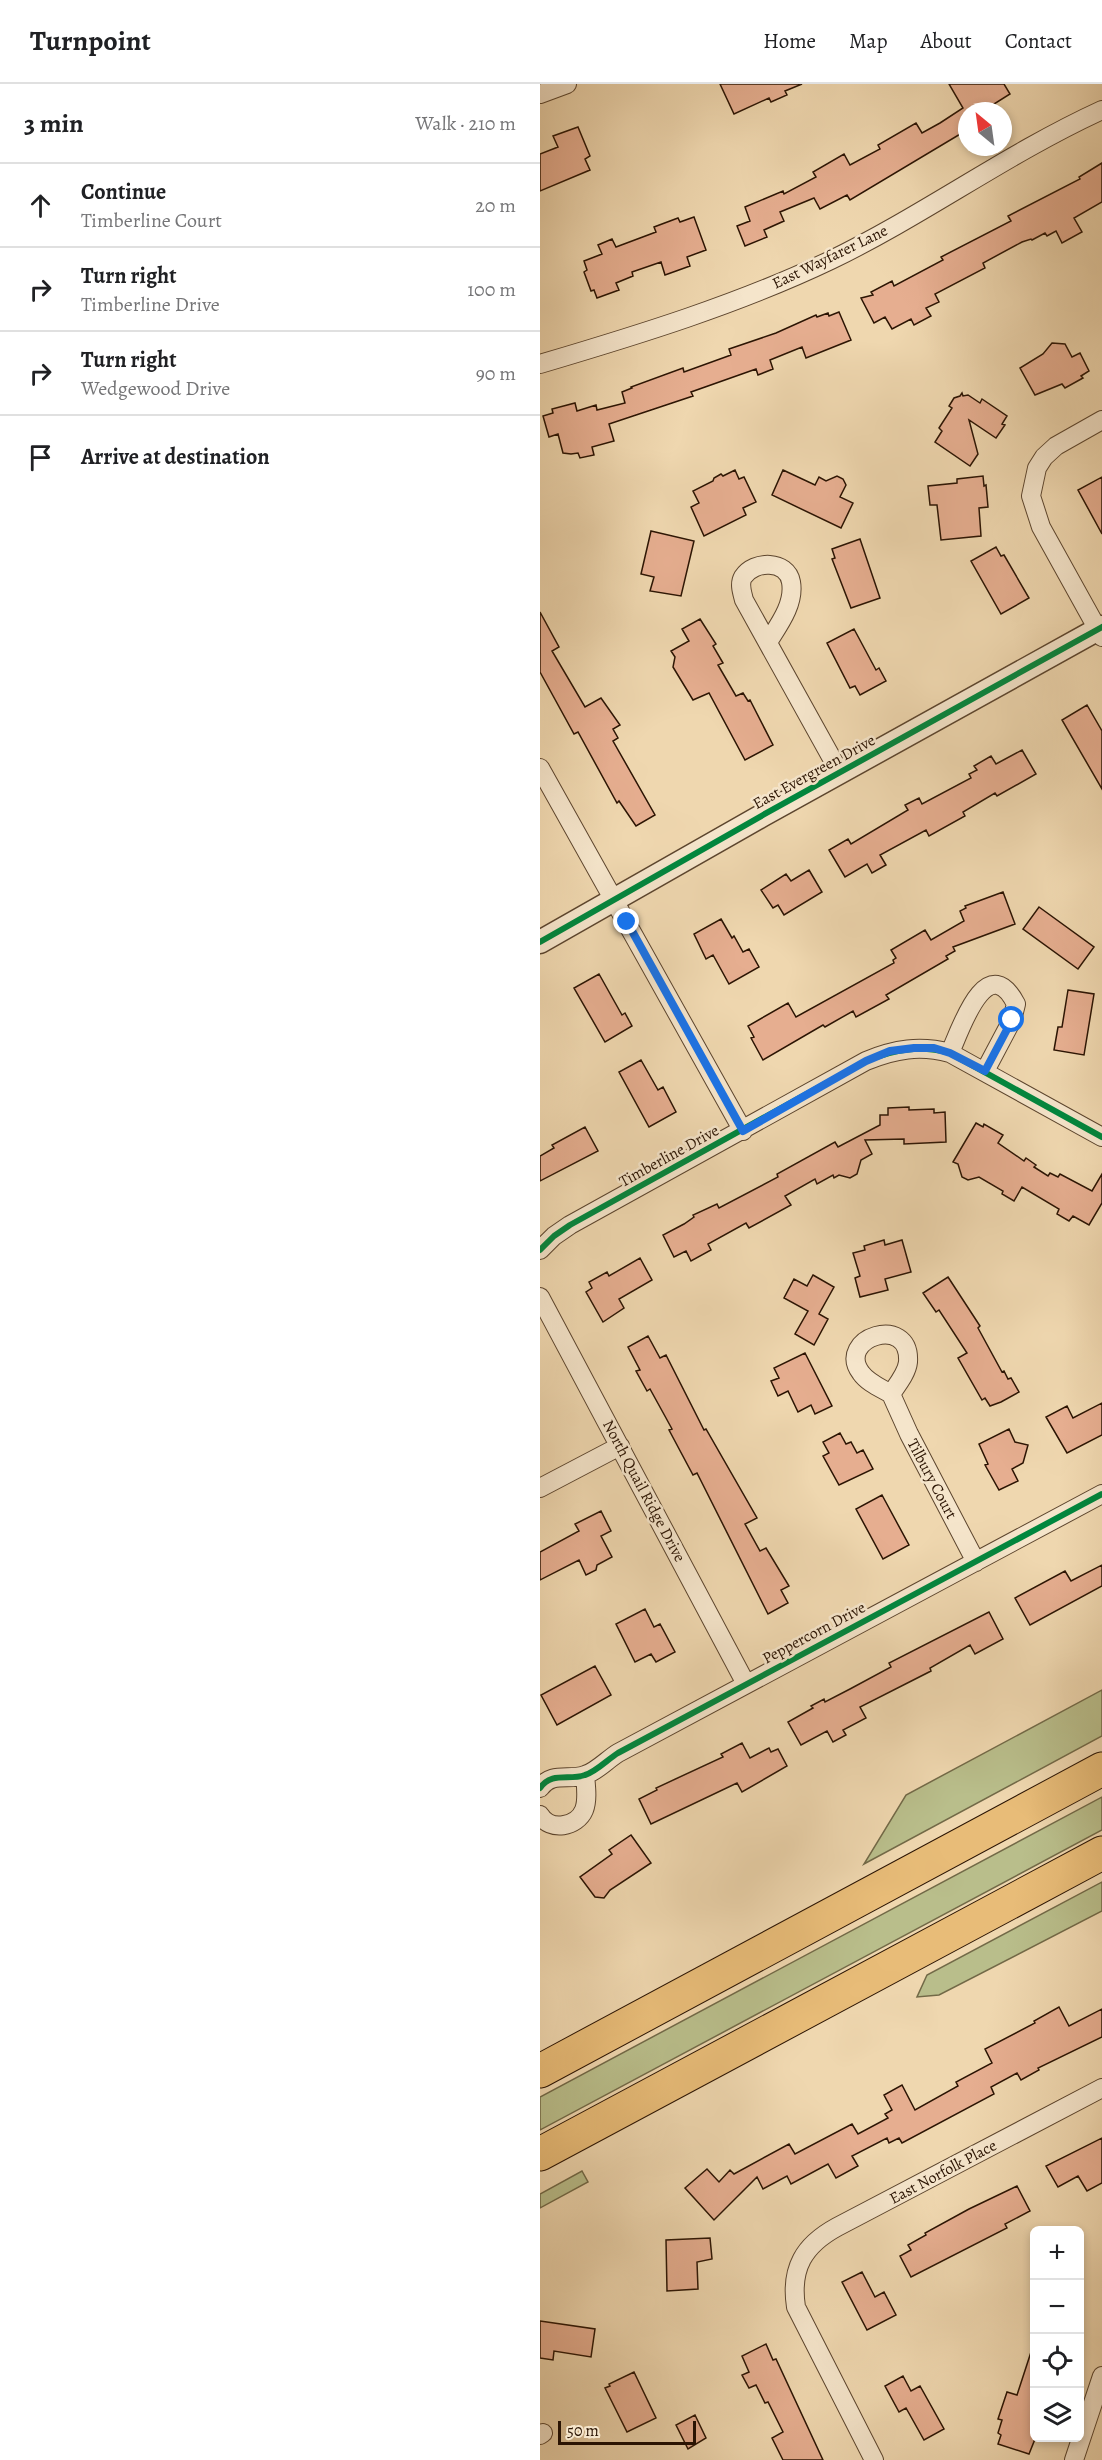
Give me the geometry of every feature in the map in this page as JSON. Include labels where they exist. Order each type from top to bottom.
[{"type":"highway","points":[[540,2071],[1102,1769]]},
{"type":"highway","points":[[540,2154],[1102,1853]]},
{"type":"street","points":[[540,94],[567,84]]},
{"type":"street","name":"East Wayfarer Lane","points":[[540,364],[724,305],[799,275],[882,233],[1040,141],[1102,110]]},
{"type":"street","points":[[1101,631],[1041,527],[1031,496],[1034,479],[1044,457],[1056,446],[1102,420]]},
{"type":"street","name":"East Evergreen Drive","points":[[540,942],[840,772],[1101,631]]},
{"type":"street","points":[[768,642],[840,772]]},
{"type":"street","points":[[540,768],[743,1131]]},
{"type":"street","points":[[950,1053],[970,1006],[978,994],[986,987],[1005,988],[1016,1004],[1012,1020],[985,1071]]},
{"type":"street","name":"Timberline Drive","points":[[541,1247],[570,1225],[866,1061],[890,1051],[934,1048],[950,1053],[1102,1137]]},
{"type":"street","name":"North Quail Ridge Drive","points":[[540,1298],[746,1684]]},
{"type":"street","name":"Tilbury Court","points":[[891,1395],[976,1562]]},
{"type":"street","points":[[540,1488],[620,1446]]},
{"type":"street","name":"Peppercorn Drive","points":[[540,1788],[550,1779],[585,1775],[618,1753],[1102,1494]]},
{"type":"street","points":[[540,1815],[554,1825],[569,1825],[578,1819],[585,1809],[585,1775]]},
{"type":"street","name":"East Norfolk Place","points":[[874,2460],[796,2307],[793,2293],[797,2270],[807,2249],[820,2237],[1102,2088]]},
{"type":"street","points":[[1074,2460],[1102,2376]]},
{"type":"green space","points":[[1102,1690],[1102,1736],[864,1864],[906,1795]]},
{"type":"green space","points":[[1102,1797],[1102,1830],[540,2130],[540,2097]]},
{"type":"green space","points":[[1102,1882],[1102,1911],[939,1995],[917,1997],[927,1975]]},
{"type":"green space","points":[[582,2171],[588,2182],[540,2208],[540,2194]]},
{"type":"building","points":[[720,84],[802,84],[785,91],[787,95],[771,102],[769,98],[734,114]]},
{"type":"building","points":[[949,84],[1004,84],[1010,94],[997,102],[960,102]]},
{"type":"building","points":[[958,111],[958,135],[850,200],[847,195],[820,209],[814,198],[780,212],[784,221],[764,230],[767,237],[745,246],[737,226],[750,221],[745,207],[783,191],[784,194],[816,177],[813,172],[844,154],[850,165],[880,149],[878,145],[916,123],[922,133]]},
{"type":"building","points":[[578,127],[590,156],[585,159],[590,170],[540,191],[540,154],[558,147],[553,136]]},
{"type":"building","points":[[1102,163],[1102,202],[1074,218],[1082,232],[1062,243],[1056,231],[1047,236],[1045,233],[1022,242],[983,263],[985,268],[935,294],[939,302],[926,308],[931,316],[914,325],[911,319],[892,329],[885,317],[874,323],[861,298],[873,295],[871,292],[892,281],[894,286],[943,260],[941,257],[1011,221],[1008,216],[1080,179],[1079,177]]},
{"type":"building","points":[[694,217],[706,250],[687,257],[690,266],[665,275],[661,262],[632,272],[633,276],[616,283],[619,290],[597,298],[594,290],[591,291],[584,272],[587,270],[584,261],[602,254],[598,245],[612,239],[616,247],[656,232],[654,227],[678,218],[680,222]]},
{"type":"building","points":[[839,312],[851,340],[806,358],[802,347],[770,360],[773,369],[758,375],[756,369],[691,392],[693,396],[609,424],[614,441],[592,447],[594,455],[580,458],[578,453],[563,453],[558,434],[549,437],[543,416],[553,413],[552,409],[575,403],[577,411],[596,405],[597,410],[625,403],[622,392],[631,387],[683,368],[684,372],[731,355],[729,349],[776,333],[816,315],[817,317],[828,313],[829,316]]},
{"type":"building","points":[[1052,343],[1065,344],[1072,357],[1080,353],[1089,371],[1081,376],[1083,378],[1065,388],[1062,384],[1035,395],[1020,368],[1043,354]]},
{"type":"building","points":[[962,393],[963,396],[968,395],[980,403],[982,399],[1007,416],[1002,424],[1005,425],[996,438],[969,420],[978,454],[970,466],[935,442],[942,431],[939,428],[952,408],[949,406],[954,398]]},
{"type":"building","points":[[735,470],[739,479],[744,477],[756,502],[743,508],[746,515],[704,536],[691,507],[699,503],[693,491],[713,481],[721,474],[723,476]]},
{"type":"building","points":[[783,470],[815,485],[819,477],[826,481],[837,476],[843,479],[846,485],[840,497],[853,503],[841,528],[772,495]]},
{"type":"building","points":[[983,476],[988,507],[979,508],[981,536],[941,540],[937,505],[930,505],[928,486],[957,483],[957,479]]},
{"type":"building","points":[[1102,477],[1102,534],[1078,490]]},
{"type":"building","points":[[651,531],[694,541],[681,596],[650,591],[654,577],[641,574]]},
{"type":"building","points":[[860,539],[880,598],[851,608],[832,559],[835,558],[832,549]]},
{"type":"building","points":[[996,547],[1001,556],[1004,555],[1029,598],[1001,614],[971,561]]},
{"type":"building","points":[[540,612],[559,647],[552,651],[585,707],[601,698],[620,725],[613,729],[618,738],[613,741],[655,815],[636,826],[619,801],[617,803],[578,732],[574,734],[540,672]]},
{"type":"building","points":[[700,619],[716,644],[713,646],[723,663],[718,665],[736,696],[743,693],[748,701],[750,700],[773,745],[745,760],[709,693],[693,700],[673,667],[675,657],[671,651],[689,641],[682,629]]},
{"type":"building","points":[[854,629],[876,670],[879,668],[886,681],[860,695],[855,686],[850,688],[827,643]]},
{"type":"building","points":[[1087,705],[1102,731],[1102,789],[1062,720]]},
{"type":"building","points":[[1022,750],[1036,774],[997,796],[995,793],[963,812],[965,816],[929,836],[926,830],[880,855],[886,865],[872,873],[867,864],[845,877],[829,850],[848,839],[851,844],[908,810],[905,805],[919,798],[922,804],[971,778],[969,774],[977,770],[974,766],[991,756],[996,764]]},
{"type":"building","points":[[809,870],[822,892],[784,915],[778,905],[773,908],[761,890],[786,874],[791,881]]},
{"type":"building","points":[[1003,892],[1015,924],[953,947],[955,951],[946,956],[948,959],[886,995],[889,999],[856,1017],[853,1011],[825,1027],[823,1025],[763,1060],[751,1038],[754,1037],[748,1026],[788,1003],[796,1017],[894,963],[893,960],[896,958],[891,950],[925,930],[931,940],[964,921],[960,911],[966,908],[965,906]]},
{"type":"building","points":[[1039,907],[1094,947],[1078,969],[1023,929]]},
{"type":"building","points":[[721,919],[743,952],[749,949],[759,967],[729,984],[713,955],[706,959],[694,934]]},
{"type":"building","points":[[599,974],[622,1015],[625,1013],[632,1026],[605,1042],[574,988]]},
{"type":"building","points":[[1068,990],[1094,994],[1084,1055],[1054,1050],[1058,1027],[1062,1027]]},
{"type":"building","points":[[641,1060],[658,1090],[663,1087],[676,1112],[649,1127],[619,1072]]},
{"type":"building","points":[[909,1107],[909,1110],[934,1109],[934,1113],[945,1112],[946,1142],[904,1144],[904,1139],[865,1140],[872,1154],[861,1160],[857,1174],[850,1178],[839,1175],[834,1178],[833,1175],[817,1184],[815,1179],[785,1196],[791,1205],[749,1228],[746,1223],[708,1244],[711,1250],[691,1261],[686,1251],[674,1257],[663,1235],[684,1224],[694,1217],[693,1215],[717,1204],[719,1208],[778,1177],[777,1174],[835,1142],[838,1147],[880,1125],[880,1115],[888,1115],[888,1108]]},
{"type":"building","points":[[976,1123],[983,1127],[984,1124],[1003,1135],[998,1143],[1024,1161],[1026,1158],[1036,1165],[1034,1167],[1048,1176],[1050,1173],[1058,1177],[1060,1174],[1092,1191],[1102,1174],[1102,1203],[1089,1225],[1073,1216],[1069,1221],[1057,1214],[1059,1209],[1022,1187],[1014,1201],[1002,1194],[1003,1191],[979,1177],[968,1180],[962,1177],[958,1164],[953,1162]]},
{"type":"building","points":[[585,1127],[598,1151],[540,1181],[540,1156],[554,1148],[552,1145]]},
{"type":"building","points":[[884,1240],[885,1245],[902,1240],[911,1272],[885,1279],[888,1290],[860,1297],[855,1278],[860,1276],[853,1253],[865,1250],[864,1246]]},
{"type":"building","points":[[640,1258],[652,1280],[619,1299],[624,1308],[603,1322],[586,1292],[592,1288],[589,1282],[607,1272],[609,1276]]},
{"type":"building","points":[[813,1275],[834,1287],[819,1314],[828,1319],[814,1345],[795,1334],[808,1311],[784,1298],[794,1279],[807,1286]]},
{"type":"building","points":[[948,1277],[980,1326],[978,1328],[1002,1372],[1004,1371],[1008,1379],[1011,1378],[1019,1392],[1001,1402],[990,1406],[985,1398],[982,1400],[958,1358],[967,1353],[939,1310],[936,1312],[923,1293]]},
{"type":"building","points":[[648,1336],[660,1358],[666,1355],[704,1430],[706,1429],[757,1518],[745,1524],[760,1551],[766,1548],[789,1586],[781,1590],[788,1603],[768,1614],[697,1473],[693,1475],[669,1430],[672,1429],[666,1418],[650,1389],[647,1391],[636,1371],[640,1370],[628,1347]]},
{"type":"building","points":[[805,1353],[832,1406],[815,1414],[811,1405],[798,1412],[788,1391],[778,1396],[771,1381],[779,1378],[774,1368]]},
{"type":"building","points":[[1102,1403],[1102,1435],[1067,1453],[1046,1417],[1067,1406],[1073,1418]]},
{"type":"building","points":[[1009,1429],[1015,1442],[1028,1445],[1023,1463],[1012,1469],[1018,1481],[999,1490],[985,1465],[988,1464],[979,1444]]},
{"type":"building","points":[[840,1433],[846,1444],[851,1442],[857,1453],[863,1450],[873,1469],[839,1485],[823,1456],[829,1453],[823,1442]]},
{"type":"building","points":[[882,1495],[909,1545],[883,1559],[856,1509]]},
{"type":"building","points":[[601,1511],[611,1531],[601,1536],[612,1557],[597,1565],[596,1570],[586,1575],[579,1560],[540,1580],[540,1552],[579,1531],[575,1524]]},
{"type":"building","points":[[1102,1565],[1102,1586],[1030,1625],[1015,1598],[1065,1571],[1071,1581]]},
{"type":"building","points":[[645,1609],[654,1627],[660,1624],[675,1652],[656,1662],[651,1654],[635,1662],[616,1624]]},
{"type":"building","points":[[989,1612],[1003,1639],[975,1654],[970,1645],[930,1668],[931,1671],[860,1707],[866,1718],[843,1730],[846,1735],[833,1742],[827,1731],[801,1745],[788,1722],[824,1699],[825,1702],[891,1667],[889,1663]]},
{"type":"building","points":[[595,1666],[611,1695],[557,1725],[541,1695]]},
{"type":"building","points":[[742,1743],[750,1758],[769,1748],[771,1752],[778,1749],[787,1766],[742,1792],[737,1783],[651,1824],[639,1799],[657,1790],[656,1788],[723,1757],[721,1754]]},
{"type":"building","points":[[631,1835],[651,1863],[610,1890],[604,1898],[595,1897],[580,1877],[612,1854],[609,1850]]},
{"type":"building","points":[[1059,2007],[1069,2026],[1102,2009],[1102,2037],[1038,2068],[1039,2070],[1021,2080],[1017,2073],[991,2087],[994,2094],[902,2143],[899,2138],[889,2143],[887,2138],[852,2156],[858,2166],[836,2178],[828,2164],[791,2184],[787,2176],[763,2189],[757,2177],[714,2220],[685,2188],[707,2169],[719,2182],[730,2170],[734,2174],[789,2144],[795,2154],[852,2124],[858,2134],[888,2118],[885,2114],[892,2110],[884,2095],[902,2085],[915,2110],[958,2086],[956,2082],[992,2063],[985,2049],[1035,2023],[1034,2021]]},
{"type":"building","points":[[1102,2138],[1102,2183],[1087,2191],[1078,2176],[1058,2187],[1046,2166]]},
{"type":"building","points":[[1017,2186],[1030,2211],[1005,2224],[1007,2228],[911,2277],[900,2256],[911,2250],[908,2245],[969,2209]]},
{"type":"building","points":[[710,2238],[712,2259],[697,2262],[698,2289],[667,2291],[666,2240]]},
{"type":"building","points":[[862,2272],[875,2297],[884,2292],[896,2315],[867,2330],[842,2282]]},
{"type":"building","points":[[540,2321],[595,2329],[591,2357],[554,2351],[553,2360],[540,2358]]},
{"type":"building","points":[[766,2344],[773,2360],[776,2359],[823,2460],[783,2460],[772,2438],[783,2432],[768,2402],[765,2403],[756,2385],[749,2388],[742,2375],[749,2372],[742,2356]]},
{"type":"building","points":[[1030,2355],[1030,2442],[1034,2442],[1029,2454],[998,2444],[1001,2435],[998,2433],[1002,2420],[998,2419],[1007,2392],[1017,2395]]},
{"type":"building","points":[[634,2372],[656,2418],[627,2432],[605,2388]]},
{"type":"building","points":[[903,2376],[911,2391],[920,2386],[944,2429],[924,2440],[906,2408],[899,2412],[885,2386]]},
{"type":"building","points":[[695,2415],[706,2438],[688,2449],[676,2425]]},
{"type":"cycle path","points":[[540,942],[1102,627]]},
{"type":"cycle path","points":[[540,1250],[570,1225],[866,1061],[897,1051],[928,1049],[950,1053],[1102,1137]]},
{"type":"cycle path","points":[[540,1788],[555,1778],[579,1777],[589,1773],[618,1753],[1102,1494]]},
{"type":"route","points":[[627,922],[743,1131],[866,1061],[890,1051],[934,1048],[950,1053],[985,1071],[1012,1020]]}]
